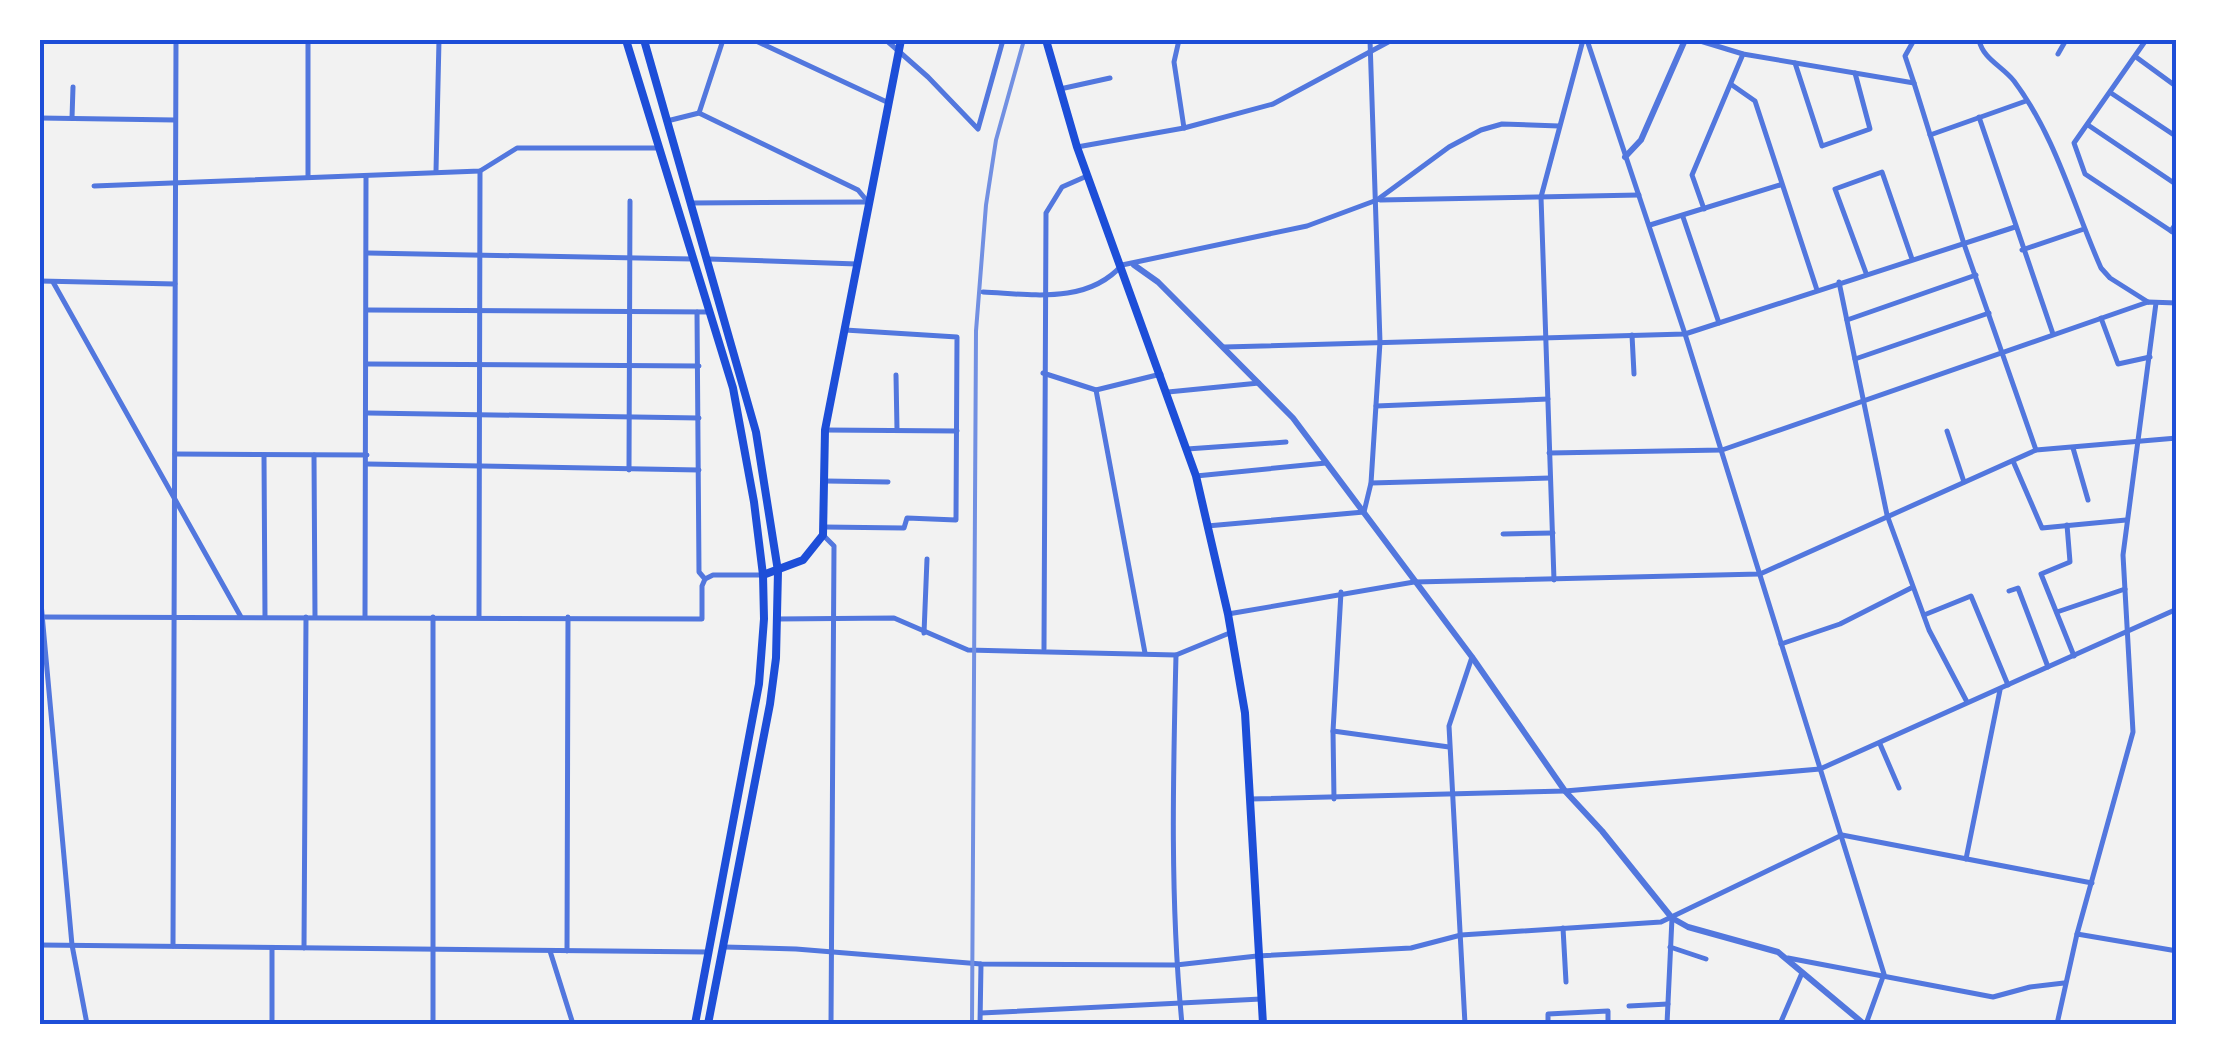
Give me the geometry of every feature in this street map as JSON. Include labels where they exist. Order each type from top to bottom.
[{"type":"main road","points":[[626,40],[711,312],[744,441],[763,575],[764,619],[758,684],[694,1024]]},
{"type":"main road","points":[[644,40],[756,432],[778,571],[770,704],[708,1024]]},
{"type":"main road","points":[[763,575],[803,560],[824,531],[825,430],[902,40]]},
{"type":"main road","points":[[1046,40],[1077,147],[1196,476],[1232,632],[1245,712],[1262,1024]]},
{"type":"street","points":[[172,946],[176,40]]},
{"type":"street","points":[[308,40],[308,178]]},
{"type":"street","points":[[436,171],[439,40]]},
{"type":"street","points":[[699,114],[723,40]]},
{"type":"street","points":[[754,40],[889,103]]},
{"type":"street","points":[[886,40],[978,129],[1003,40]]},
{"type":"street","points":[[1179,40],[1174,62],[1184,128]]},
{"type":"street","points":[[1364,512],[1371,483],[1380,342],[1370,40]]},
{"type":"street","points":[[1077,147],[1184,128],[1272,104],[1392,40]]},
{"type":"street","points":[[1554,580],[1541,197],[1585,40]]},
{"type":"street","points":[[1134,265],[1158,282],[1294,418],[1472,657],[1565,791],[1672,918],[1688,927],[1778,952],[1865,1024],[1884,974],[1686,334],[1585,40]]},
{"type":"street","points":[[1625,157],[1641,140],[1685,40]]},
{"type":"street","points":[[1697,40],[1744,54],[1914,83]]},
{"type":"street","points":[[1914,40],[1905,56],[1964,244],[2036,450]]},
{"type":"street","points":[[1979,40],[1982,51],[2012,79],[2064,169],[2101,268],[2148,302]]},
{"type":"street","points":[[2058,54],[2066,40]]},
{"type":"street","points":[[2146,40],[2074,143],[2084,174],[2174,233],[2177,222]]},
{"type":"street","points":[[1704,209],[1692,175],[1744,54]]},
{"type":"street","points":[[2136,57],[2177,87]]},
{"type":"street","points":[[1795,63],[1822,146],[1870,129],[1855,72]]},
{"type":"street","points":[[1060,89],[1110,78]]},
{"type":"street","points":[[1732,85],[1755,102],[1817,290]]},
{"type":"street","points":[[72,118],[73,87]]},
{"type":"street","points":[[2111,92],[2177,137]]},
{"type":"street","points":[[1929,135],[2026,102]]},
{"type":"street","points":[[667,121],[699,114],[858,190],[868,202]]},
{"type":"street","points":[[40,118],[175,120]]},
{"type":"street","points":[[1979,118],[2053,334]]},
{"type":"street","points":[[983,292],[1077,294],[1122,266],[1308,226],[1377,200],[1449,147],[1480,130],[1502,124],[1558,126]]},
{"type":"street","points":[[2088,126],[2177,184]]},
{"type":"street","points":[[94,186],[480,171],[517,148],[661,148]]},
{"type":"street","points":[[479,618],[480,171]]},
{"type":"street","points":[[1866,273],[1834,189],[1882,172],[1912,259]]},
{"type":"street","points":[[366,176],[366,617]]},
{"type":"street","points":[[1044,650],[1046,212],[1062,187],[1087,176]]},
{"type":"street","points":[[1650,225],[1780,185]]},
{"type":"street","points":[[1377,200],[1639,194]]},
{"type":"street","points":[[629,470],[630,202]]},
{"type":"street","points":[[690,203],[868,202]]},
{"type":"street","points":[[1682,216],[1719,323]]},
{"type":"street","points":[[1224,347],[1686,334],[2014,227]]},
{"type":"street","points":[[2022,250],[2084,229]]},
{"type":"street","points":[[367,253],[695,259]]},
{"type":"street","points":[[709,259],[857,264]]},
{"type":"street","points":[[1847,320],[1976,275]]},
{"type":"street","points":[[40,282],[175,284]]},
{"type":"street","points":[[52,282],[240,617]]},
{"type":"street","points":[[1840,282],[1888,515],[1922,616],[1968,703]]},
{"type":"street","points":[[1550,453],[1722,450],[2148,302],[2177,303]]},
{"type":"street","points":[[2057,1024],[2064,983],[2133,732],[2123,556],[2156,302]]},
{"type":"street","points":[[368,310],[711,312]]},
{"type":"street","points":[[697,312],[699,572],[705,578]]},
{"type":"street","points":[[1855,359],[1990,313]]},
{"type":"street","points":[[2101,318],[2118,364],[2150,357]]},
{"type":"street","points":[[824,531],[904,528],[907,518],[956,520],[956,336],[845,330]]},
{"type":"street","points":[[1632,334],[1634,374]]},
{"type":"street","points":[[368,364],[698,366]]},
{"type":"street","points":[[1044,372],[1096,390],[1161,374]]},
{"type":"street","points":[[896,375],[897,430]]},
{"type":"street","points":[[1168,392],[1260,383]]},
{"type":"street","points":[[1096,390],[1145,653]]},
{"type":"street","points":[[1376,406],[1548,399]]},
{"type":"street","points":[[368,412],[699,418]]},
{"type":"street","points":[[825,430],[958,430]]},
{"type":"street","points":[[1947,431],[1964,482]]},
{"type":"street","points":[[1228,614],[1414,582],[1760,574],[2036,450],[2177,438]]},
{"type":"street","points":[[1186,448],[1286,442]]},
{"type":"street","points":[[2072,448],[2088,500]]},
{"type":"street","points":[[175,454],[367,455]]},
{"type":"street","points":[[264,454],[265,617]]},
{"type":"street","points":[[314,455],[315,617]]},
{"type":"street","points":[[2013,461],[2042,528],[2127,520]]},
{"type":"street","points":[[1196,476],[1326,463]]},
{"type":"street","points":[[367,464],[699,470]]},
{"type":"street","points":[[1371,483],[1550,478]]},
{"type":"street","points":[[825,481],[888,482]]},
{"type":"street","points":[[1206,526],[1364,512]]},
{"type":"street","points":[[2067,525],[2070,562],[2042,574],[2074,656]]},
{"type":"street","points":[[824,531],[834,546],[830,1024]]},
{"type":"street","points":[[1503,534],[1553,533]]},
{"type":"street","points":[[924,633],[927,559]]},
{"type":"street","points":[[705,578],[763,575]]},
{"type":"street","points":[[42,617],[702,619],[705,578]]},
{"type":"street","points":[[1782,644],[1840,624],[1912,588]]},
{"type":"street","points":[[2009,591],[2018,588],[2048,667]]},
{"type":"street","points":[[2056,612],[2125,589]]},
{"type":"street","points":[[40,592],[72,945],[87,1024]]},
{"type":"street","points":[[1334,798],[1333,730],[1341,592]]},
{"type":"street","points":[[1922,616],[1971,596],[2004,687],[1966,859]]},
{"type":"street","points":[[1250,798],[1565,791],[1820,769],[2177,609]]},
{"type":"street","points":[[567,951],[568,616]]},
{"type":"street","points":[[304,948],[306,617]]},
{"type":"street","points":[[433,617],[433,1024]]},
{"type":"street","points":[[777,619],[894,618],[958,648],[1176,655],[1232,632]]},
{"type":"street","points":[[1176,655],[1176,965],[1182,1024]]},
{"type":"street","points":[[1465,1024],[1449,726],[1472,657]]},
{"type":"street","points":[[1333,730],[1450,747]]},
{"type":"street","points":[[1880,744],[1899,788]]},
{"type":"street","points":[[724,947],[982,964],[1176,965],[1258,956],[1411,948],[1460,934],[1661,922],[1842,836],[2092,882]]},
{"type":"street","points":[[1666,1024],[1672,918]]},
{"type":"street","points":[[1563,928],[1566,982]]},
{"type":"street","points":[[2077,934],[2177,951]]},
{"type":"street","points":[[40,945],[708,952]]},
{"type":"street","points":[[1670,947],[1706,960]]},
{"type":"street","points":[[272,948],[272,1024]]},
{"type":"street","points":[[550,950],[573,1024]]},
{"type":"street","points":[[1788,958],[1993,997],[2064,983]]},
{"type":"street","points":[[980,1024],[982,964]]},
{"type":"street","points":[[1780,1024],[1804,970]]},
{"type":"street","points":[[980,1013],[1260,998]]},
{"type":"street","points":[[1629,1006],[1668,1004]]},
{"type":"street","points":[[1548,1024],[1548,1014],[1608,1011],[1608,1024]]},
{"type":"railway","points":[[972,1024],[976,331],[986,205],[996,140],[1024,40]]}]
